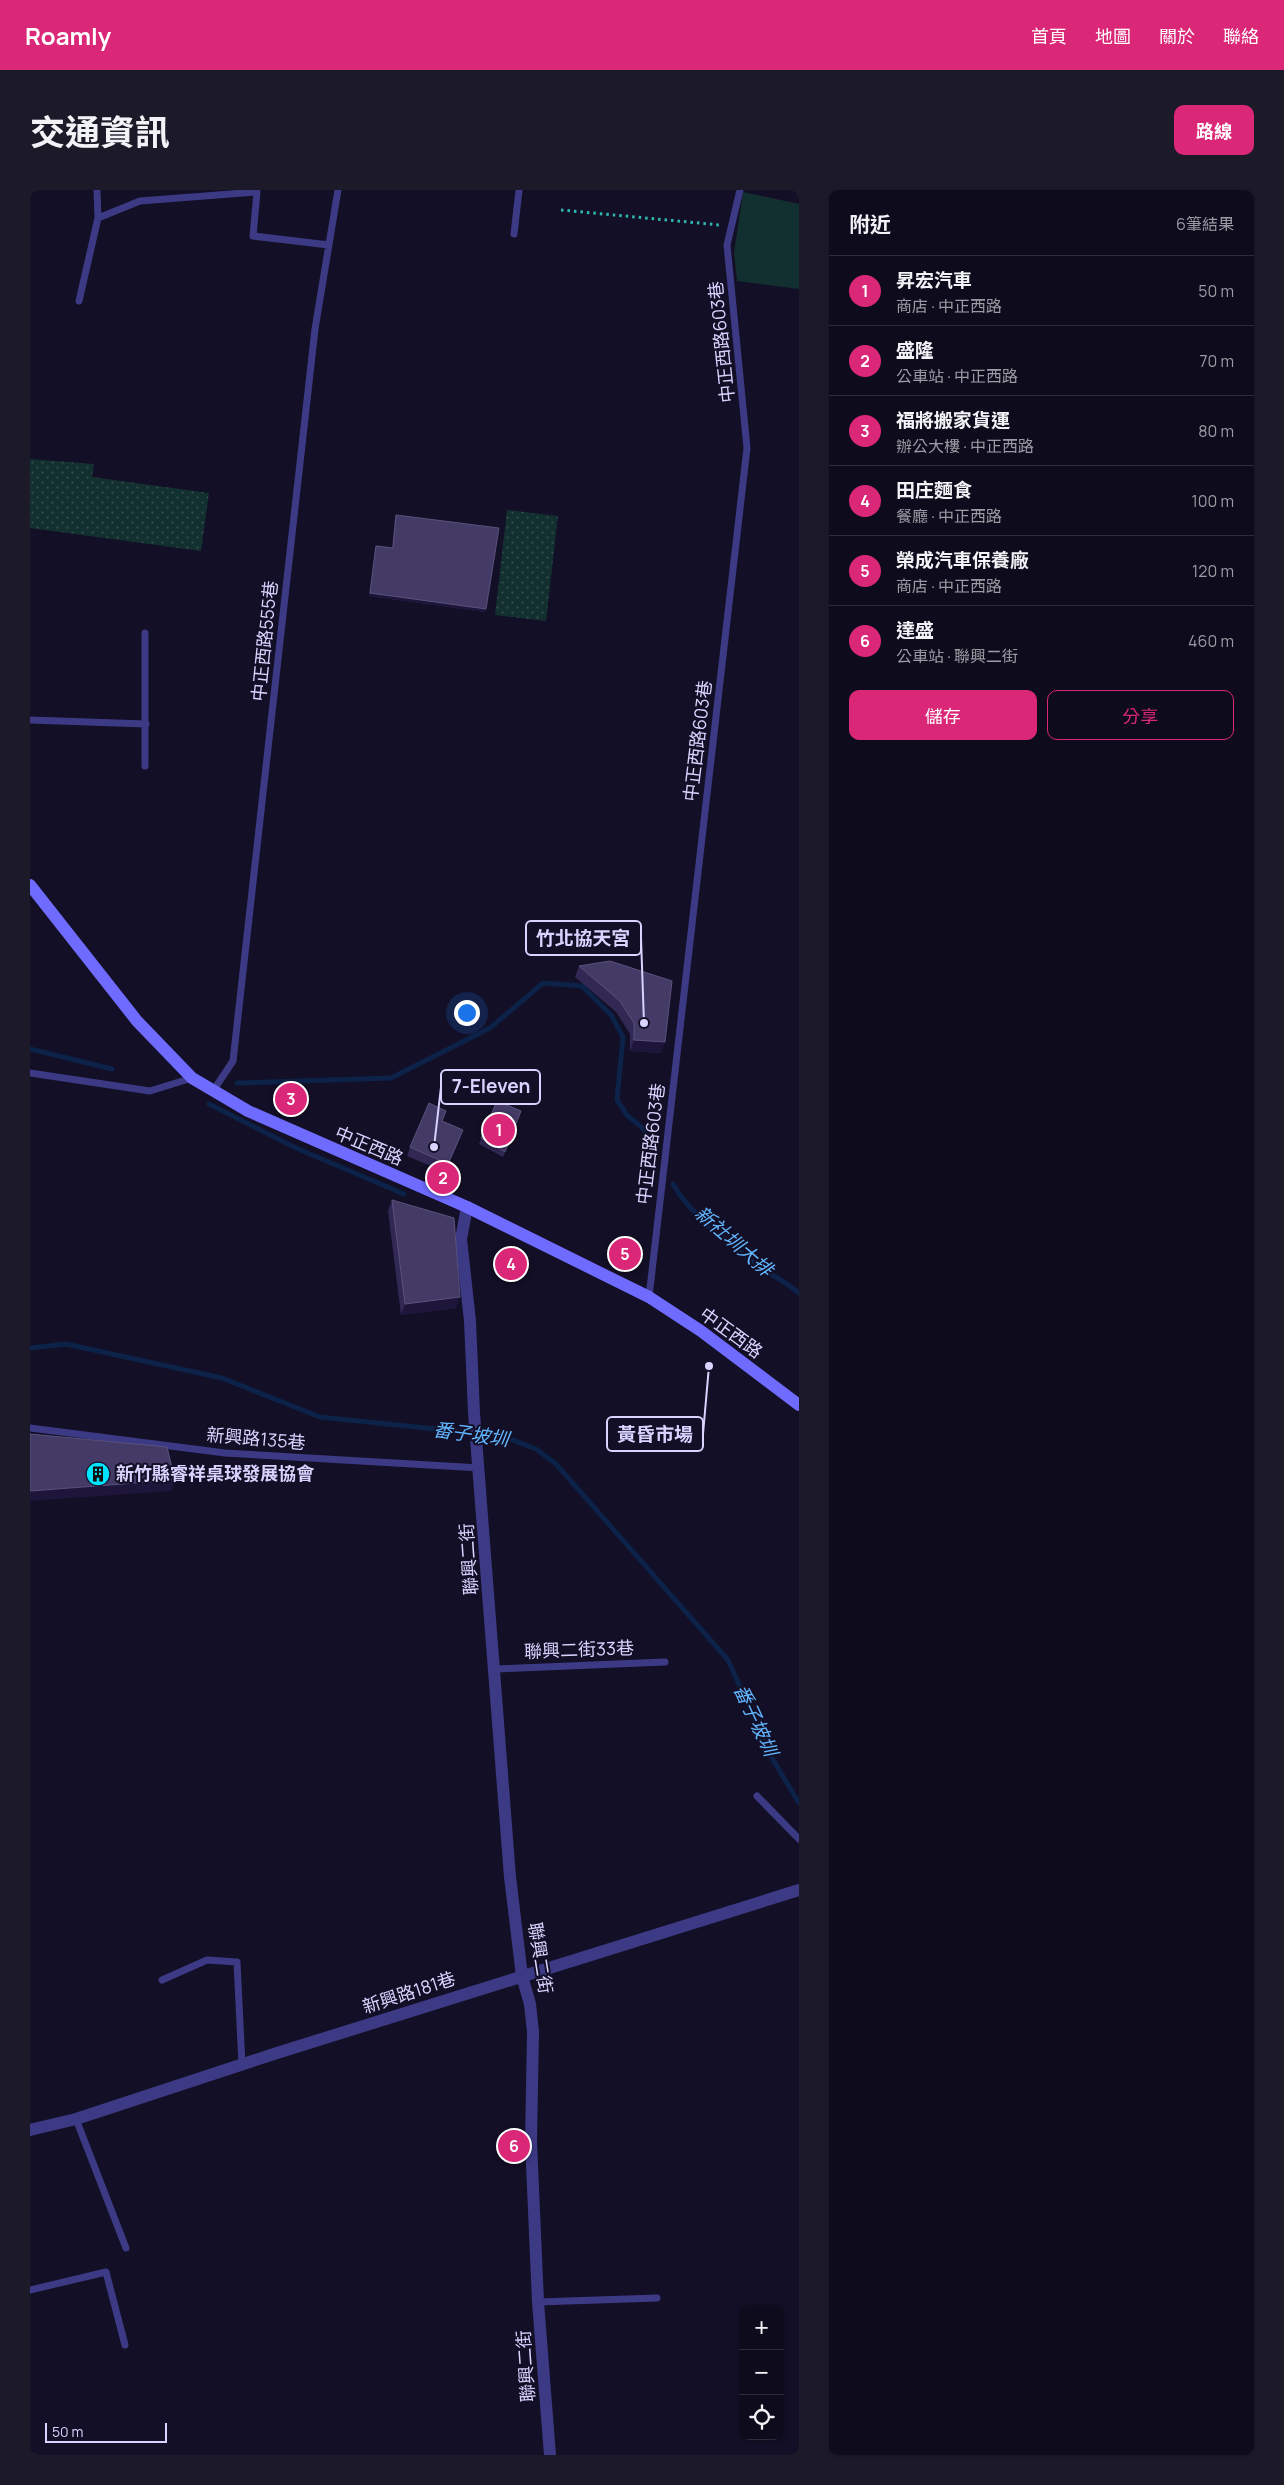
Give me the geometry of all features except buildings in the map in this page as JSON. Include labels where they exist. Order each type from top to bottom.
[{"type":"main road","name":"中正西路","points":[[30,885],[137,1021],[192,1078],[280,1126],[467,1207],[649,1297],[701,1331],[799,1405]]},
{"type":"street","name":"聯興二街","points":[[467,1207],[461,1240],[470,1320],[474,1413],[480,1468],[510,1877],[522,1976],[530,2004],[533,2032],[530,2142],[538,2302],[550,2455]]},
{"type":"street","name":"新興路181巷","points":[[30,2130],[76,2120],[242,2065],[799,1890]]},
{"type":"lane","points":[[78,301],[98,218],[97,190]]},
{"type":"lane","name":"中正西路555巷","points":[[213,1091],[233,1061],[315,329],[338,190]]},
{"type":"lane","points":[[514,234],[519,190]]},
{"type":"lane","name":"中正西路603巷","points":[[649,1297],[747,448],[728,245],[740,190]]},
{"type":"lane","points":[[98,218],[140,201],[257,192],[253,236],[329,246]]},
{"type":"lane","points":[[144,766],[146,724],[145,633]]},
{"type":"lane","points":[[30,720],[146,724]]},
{"type":"lane","points":[[30,1073],[150,1091],[192,1078]]},
{"type":"lane","name":"新興路135巷","points":[[30,1428],[225,1453],[480,1468]]},
{"type":"lane","name":"聯興二街33巷","points":[[495,1669],[665,1662]]},
{"type":"lane","points":[[757,1796],[799,1840]]},
{"type":"lane","points":[[162,1980],[207,1960],[237,1962],[242,2065]]},
{"type":"lane","points":[[76,2120],[126,2248]]},
{"type":"lane","points":[[30,2290],[106,2272],[125,2345]]},
{"type":"lane","points":[[538,2302],[657,2298]]},
{"type":"path","points":[[560,210],[733,227]]},
{"type":"green space","points":[[743,192],[799,204],[799,289],[737,281],[734,253]]},
{"type":"green space","points":[[30,459],[94,464],[92,477],[209,493],[201,551],[30,528]]},
{"type":"green space","points":[[507,510],[558,516],[546,621],[495,615]]},
{"type":"waterway","name":"新社圳大排","points":[[237,1083],[391,1078],[490,1028],[543,983],[582,986],[611,1015],[623,1037],[617,1100],[627,1115],[645,1130],[655,1151]]},
{"type":"waterway","name":"新社圳大排","points":[[30,1049],[112,1069]]},
{"type":"waterway","points":[[209,1104],[296,1148],[404,1194]]},
{"type":"waterway","name":"新社圳大排","points":[[673,1184],[700,1218],[734,1248],[799,1293]]},
{"type":"waterway","name":"番子坡圳","points":[[30,1348],[66,1344],[222,1378],[320,1417],[503,1436],[536,1449],[556,1464],[728,1660],[772,1758],[799,1803]]},
{"type":"place","name":"竹北協天宮","points":[[644,1023]]},
{"type":"place","name":"福將搬家貨運","points":[[291,1099]]},
{"type":"place","name":"昇宏汽車","points":[[499,1130]]},
{"type":"place","name":"7-Eleven","points":[[434,1147]]},
{"type":"place","name":"盛隆","points":[[443,1178]]},
{"type":"place","name":"榮成汽車保養廠","points":[[625,1254]]},
{"type":"place","name":"田庄麵食","points":[[511,1264]]},
{"type":"place","name":"黃昏市場","points":[[709,1366]]},
{"type":"place","name":"新竹縣睿祥桌球發展協會","points":[[98,1474]]},
{"type":"place","name":"達盛","points":[[514,2146]]}]
